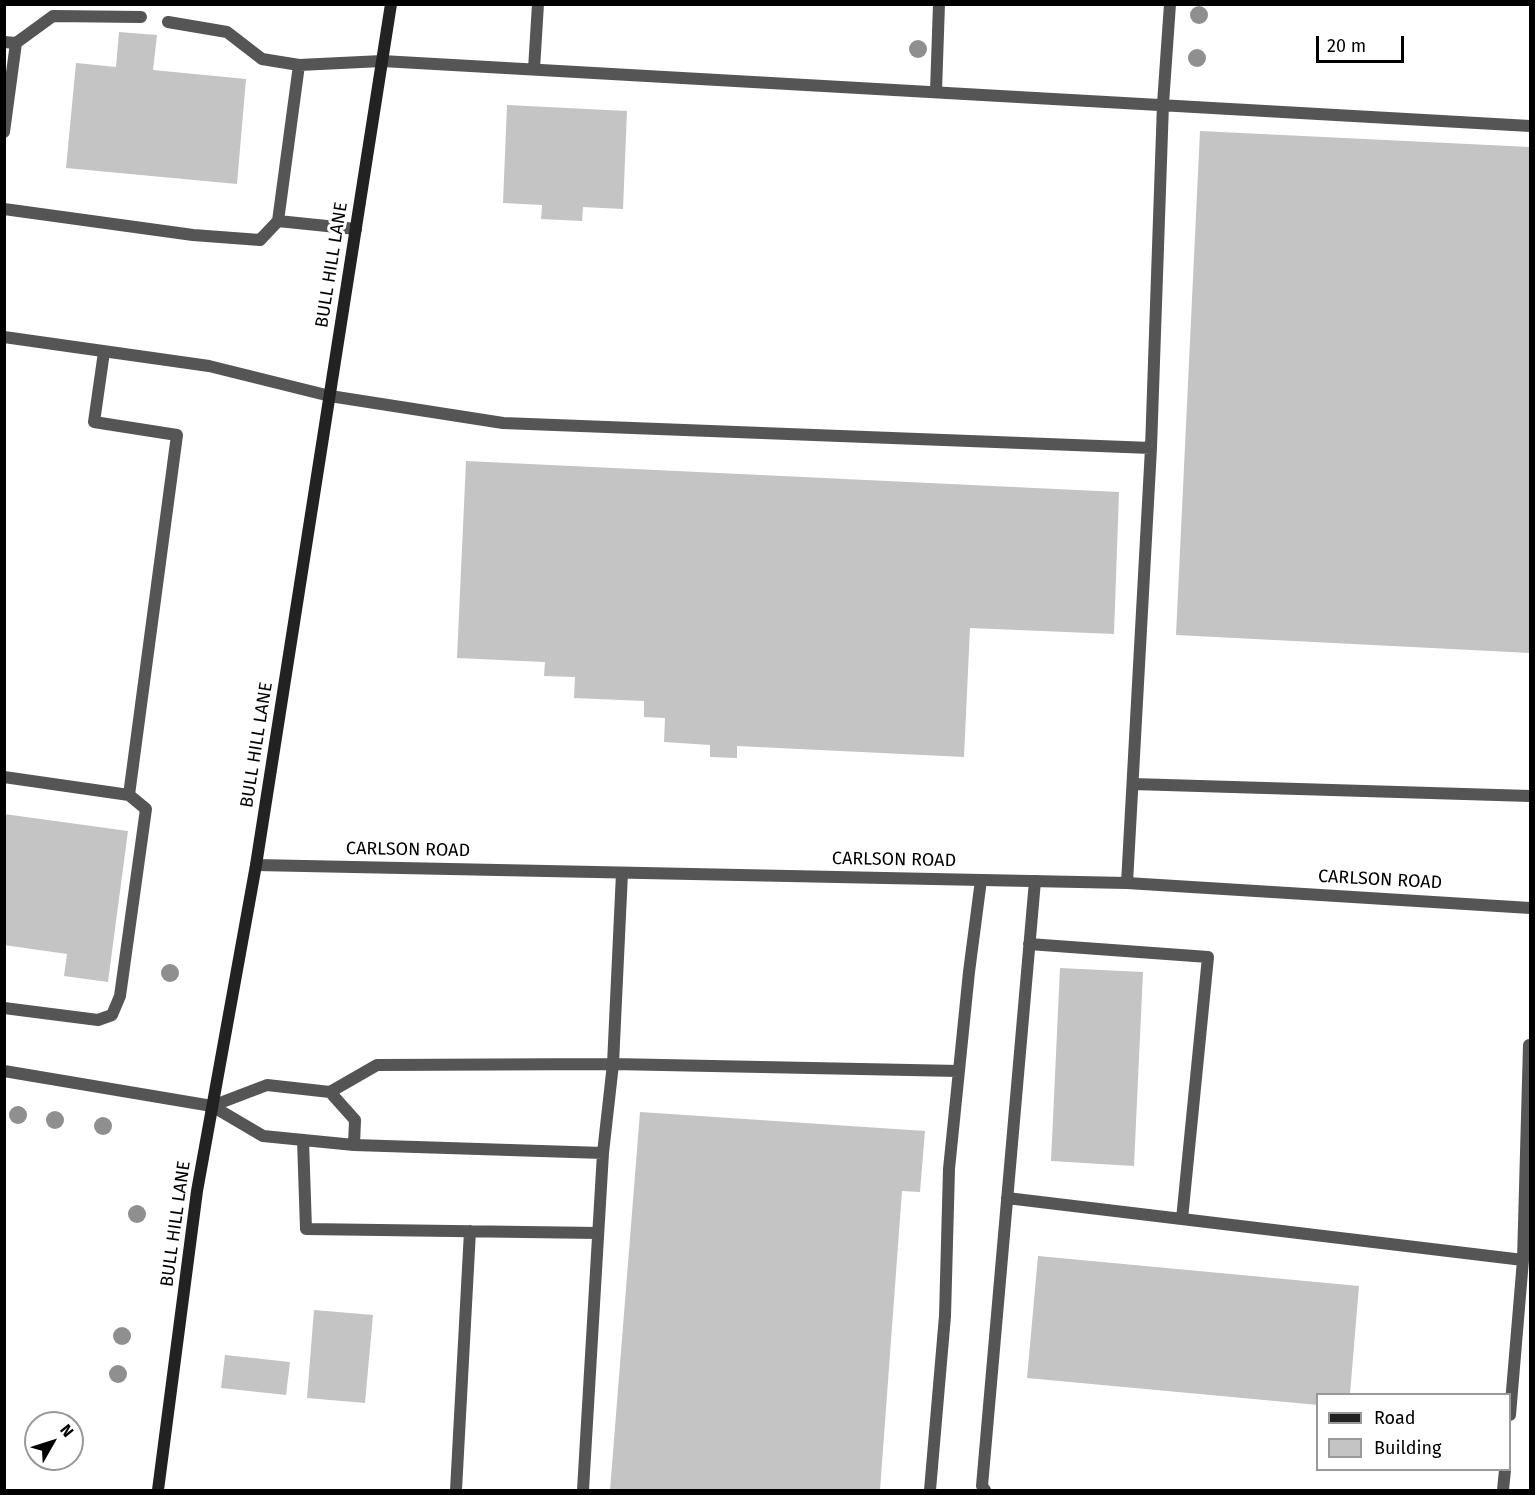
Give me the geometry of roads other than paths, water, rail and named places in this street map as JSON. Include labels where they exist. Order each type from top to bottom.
[{"type":"main road","name":"BULL HILL LANE","points":[[158,1491],[197,1191],[256,865],[391,4]]},
{"type":"street","points":[[534,69],[538,4]]},
{"type":"street","points":[[936,91],[939,4]]},
{"type":"street","points":[[1127,883],[1151,448],[1163,104],[1170,4]]},
{"type":"street","points":[[4,132],[10,43],[53,16],[141,17]]},
{"type":"street","points":[[168,22],[227,32],[262,59],[298,65],[382,61],[1530,126]]},
{"type":"street","points":[[4,209],[193,235],[260,240],[278,221],[298,65]]},
{"type":"street","points":[[278,221],[356,229]]},
{"type":"street","points":[[4,337],[209,366],[330,396],[503,423],[1151,448]]},
{"type":"street","points":[[104,352],[94,422],[177,435],[129,795]]},
{"type":"street","points":[[4,777],[129,795],[146,809],[120,996],[112,1015],[98,1020],[4,1008]]},
{"type":"street","points":[[1132,784],[1530,796]]},
{"type":"street","name":"CARLSON ROAD","points":[[256,865],[1127,883],[1530,908]]},
{"type":"street","points":[[583,1491],[603,1152],[613,1064],[622,873]]},
{"type":"street","points":[[930,1491],[945,1317],[949,1169],[981,880]]},
{"type":"street","points":[[985,1491],[982,1486],[1035,881]]},
{"type":"street","points":[[1029,944],[1208,957],[1182,1219]]},
{"type":"street","points":[[1511,1393],[1523,1260],[1529,1045]]},
{"type":"street","points":[[212,1107],[267,1085],[330,1092],[377,1065],[613,1064],[959,1071]]},
{"type":"street","points":[[4,1071],[212,1107],[263,1136],[354,1145],[603,1152]]},
{"type":"street","points":[[330,1092],[355,1120],[354,1145]]},
{"type":"street","points":[[303,1140],[306,1229],[598,1233]]},
{"type":"street","points":[[1007,1198],[1523,1260]]},
{"type":"street","points":[[456,1491],[470,1231]]},
{"type":"street","points":[[1503,1491],[1505,1471]]}]
